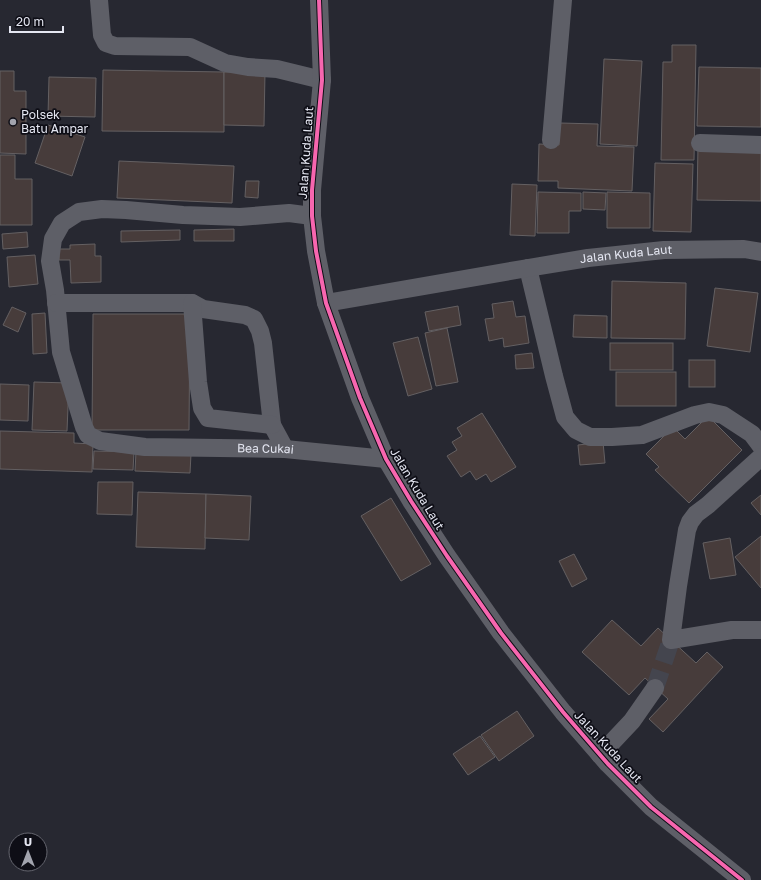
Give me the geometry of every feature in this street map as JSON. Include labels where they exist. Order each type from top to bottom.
[{"type":"street","points":[[100,0],[102,35],[106,43],[115,46],[190,47],[225,63],[248,67],[277,69],[322,80]]},
{"type":"street","name":"Jalan Kuda Laut","points":[[319,0],[322,80],[312,190],[312,216],[316,251],[326,303],[360,398],[386,459],[411,501],[501,633],[563,712],[600,755],[651,806],[742,880]]},
{"type":"street","points":[[551,140],[563,0]]},
{"type":"street","points":[[700,143],[761,145]]},
{"type":"street","name":"Bea Cukai","points":[[312,216],[289,213],[233,216],[183,215],[102,209],[79,212],[62,223],[53,239],[50,260],[62,352],[84,427],[88,435],[100,441],[145,447],[285,449],[386,459]]},
{"type":"street","name":"Jalan Kuda Laut","points":[[326,303],[588,258],[664,250],[744,249],[761,252]]},
{"type":"street","points":[[528,268],[565,417],[576,430],[590,437],[642,435],[695,415],[709,412],[724,415],[752,434],[761,446]]},
{"type":"street","points":[[56,303],[192,303],[203,309],[245,315],[254,319],[260,331],[263,342],[272,425],[285,449]]},
{"type":"street","points":[[192,303],[198,382],[202,408],[208,418],[272,425]]},
{"type":"street","points":[[761,457],[696,514],[690,522],[687,530],[671,640],[732,630],[761,630]]},
{"type":"street","points":[[600,755],[632,721],[655,688]]},
{"type":"building","points":[[672,45],[696,45],[694,160],[661,160],[663,62],[672,62]]},
{"type":"building","points":[[604,59],[642,61],[637,146],[600,144]]},
{"type":"building","points":[[699,67],[761,68],[761,127],[697,126]]},
{"type":"building","points":[[103,70],[224,72],[224,132],[102,131]]},
{"type":"building","name":"Polsek Batu Ampar","points":[[0,71],[14,71],[14,91],[26,91],[26,154],[0,153]]},
{"type":"building","points":[[224,72],[265,72],[264,126],[224,125]]},
{"type":"building","points":[[49,77],[96,78],[95,117],[48,116]]},
{"type":"building","points":[[560,123],[598,124],[597,146],[634,147],[632,191],[558,188],[558,181],[538,181],[539,144],[559,145]]},
{"type":"building","points":[[48,125],[85,137],[72,176],[35,163]]},
{"type":"building","points":[[698,146],[761,147],[761,201],[697,200]]},
{"type":"building","points":[[0,155],[15,155],[15,179],[32,179],[32,225],[0,225]]},
{"type":"building","points":[[119,161],[234,166],[232,203],[117,198]]},
{"type":"building","points":[[655,163],[693,164],[691,232],[653,231]]},
{"type":"building","points":[[246,181],[259,181],[258,198],[245,197]]},
{"type":"building","points":[[512,184],[537,185],[535,236],[510,235]]},
{"type":"building","points":[[538,192],[581,193],[581,211],[569,211],[569,233],[537,233]]},
{"type":"building","points":[[583,192],[606,193],[605,210],[583,209]]},
{"type":"building","points":[[607,192],[650,193],[650,228],[607,228]]},
{"type":"building","points":[[234,229],[234,241],[194,241],[194,230]]},
{"type":"building","points":[[180,230],[180,240],[121,242],[121,231]]},
{"type":"building","points":[[27,232],[28,247],[3,249],[2,234]]},
{"type":"building","points":[[95,244],[95,256],[101,256],[101,282],[71,283],[70,260],[59,260],[59,249],[70,249],[70,245]]},
{"type":"building","points":[[35,255],[38,284],[9,287],[7,257]]},
{"type":"building","points":[[612,281],[686,283],[685,339],[611,338]]},
{"type":"building","points":[[715,288],[758,293],[750,352],[707,346]]},
{"type":"building","points":[[513,301],[516,317],[525,316],[529,343],[504,347],[503,338],[489,341],[485,319],[494,318],[492,304]]},
{"type":"building","points":[[458,306],[461,325],[429,331],[425,312]]},
{"type":"building","points":[[12,307],[26,313],[18,332],[3,325]]},
{"type":"building","points":[[45,313],[47,353],[33,354],[32,314]]},
{"type":"building","points":[[93,314],[190,314],[189,430],[92,430]]},
{"type":"building","points":[[574,315],[607,316],[607,338],[573,337]]},
{"type":"building","points":[[447,328],[458,382],[436,386],[425,333]]},
{"type":"building","points":[[418,337],[432,389],[408,396],[393,343]]},
{"type":"building","points":[[610,343],[673,343],[673,370],[610,370]]},
{"type":"building","points":[[532,353],[534,368],[516,369],[515,355]]},
{"type":"building","points":[[689,360],[715,360],[715,387],[689,387]]},
{"type":"building","points":[[616,372],[676,372],[676,406],[616,406]]},
{"type":"building","points":[[34,382],[69,383],[67,431],[32,430]]},
{"type":"building","points":[[0,384],[29,385],[28,421],[0,420]]},
{"type":"building","points":[[482,413],[516,467],[491,482],[486,474],[476,480],[470,471],[461,477],[447,456],[457,450],[452,442],[462,436],[457,428]]},
{"type":"building","points":[[708,416],[742,450],[689,503],[655,470],[659,467],[646,454],[673,427],[685,439]]},
{"type":"building","points":[[0,431],[74,433],[74,443],[93,444],[92,472],[0,469]]},
{"type":"building","points":[[603,442],[605,463],[580,465],[578,445]]},
{"type":"building","points":[[94,451],[134,452],[133,470],[93,469]]},
{"type":"building","points":[[136,452],[191,454],[190,473],[135,471]]},
{"type":"building","points":[[98,482],[133,482],[132,515],[97,514]]},
{"type":"building","points":[[138,492],[206,494],[205,549],[136,547]]},
{"type":"building","points":[[206,494],[251,496],[249,540],[205,538]]},
{"type":"building","points":[[761,495],[761,515],[751,503]]},
{"type":"building","points":[[391,498],[431,564],[401,581],[361,516]]},
{"type":"building","points":[[761,536],[761,588],[735,557]]},
{"type":"building","points":[[730,538],[736,575],[710,579],[703,543]]},
{"type":"building","points":[[574,554],[587,579],[572,587],[559,561]]},
{"type":"building","points":[[612,620],[641,646],[658,628],[696,663],[707,652],[723,667],[663,732],[649,719],[668,699],[645,678],[629,695],[582,652]]},
{"type":"building","points":[[517,711],[534,736],[499,761],[481,735]]},
{"type":"building","points":[[480,736],[495,757],[468,775],[453,754]]},
{"type":"tunnel","points":[[655,688],[671,640]]},
{"type":"cycle path","points":[[319,0],[322,80],[312,190],[312,216],[316,251],[326,303],[360,398],[386,459],[447,556],[501,633],[563,712],[608,764],[651,807],[742,880]]},
{"type":"place","name":"Polsek Batu Ampar","points":[[13,122]]}]
